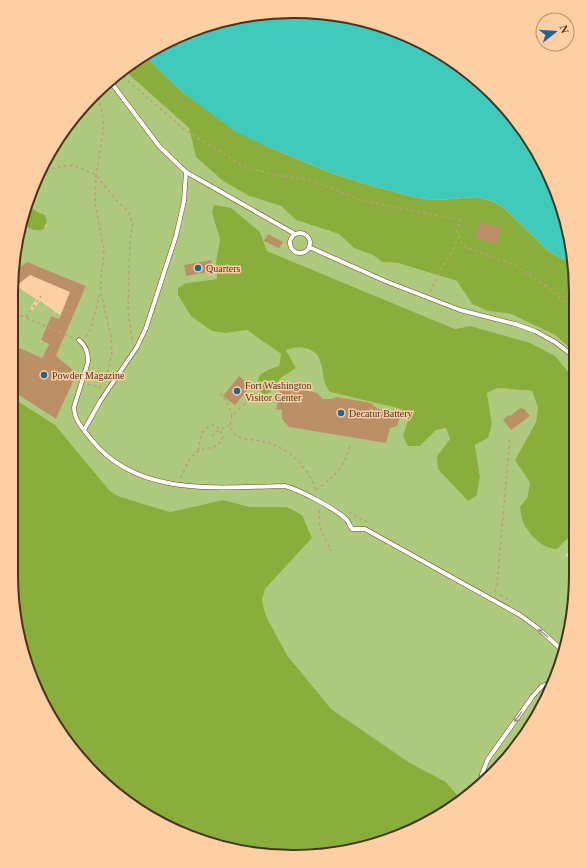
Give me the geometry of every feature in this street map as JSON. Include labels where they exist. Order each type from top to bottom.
[{"type":"lane","points":[[113,85],[159,146],[186,172],[295,234],[301,233],[306,235],[310,240],[309,246],[305,251],[299,253],[293,250],[290,245],[291,239],[295,234]]},
{"type":"lane","points":[[84,430],[101,400],[134,352],[146,328],[176,236],[184,201],[186,172]]},
{"type":"lane","points":[[309,246],[385,281],[460,310],[515,324],[535,331],[555,342],[569,354]]},
{"type":"lane","points":[[79,340],[83,343],[88,354],[88,362],[74,407],[74,414],[77,421],[100,450],[121,465],[154,480],[167,483],[214,487],[285,486],[293,488],[318,501],[347,521],[352,529],[365,529],[520,615],[539,629],[559,648]]},
{"type":"lane","points":[[482,775],[488,759],[533,696],[542,686],[546,684]]},
{"type":"path","points":[[124,77],[184,129],[241,165],[270,174],[311,180],[364,201],[460,220],[457,231],[458,237],[463,246],[513,264],[550,289],[569,306]]},
{"type":"path","points":[[98,100],[101,107],[104,126],[96,175],[95,202],[104,252],[101,292],[111,337],[112,352],[109,368],[98,394]]},
{"type":"path","points":[[48,169],[73,165],[96,175],[114,199],[128,211],[133,224],[130,239],[128,311],[134,352]]},
{"type":"path","points":[[428,297],[442,267],[452,252],[458,237]]},
{"type":"path","points":[[83,343],[91,328],[101,292]]},
{"type":"path","points":[[26,318],[41,296]]},
{"type":"path","points":[[18,314],[66,334]]},
{"type":"path","points":[[82,382],[100,388]]},
{"type":"path","points":[[220,393],[232,416],[231,424],[234,434],[238,437],[269,443],[287,452],[300,464],[312,481],[316,490],[318,501],[320,527],[331,552]]},
{"type":"path","points":[[232,416],[249,399]]},
{"type":"path","points":[[212,436],[220,429],[231,424]]},
{"type":"path","points":[[180,484],[185,466],[198,451],[202,432],[207,427],[214,425],[220,429],[223,437],[220,444],[213,448],[198,451]]},
{"type":"path","points":[[494,592],[510,436]]},
{"type":"path","points":[[316,490],[342,467],[351,443]]},
{"type":"green space","points":[[149,59],[182,92],[268,147],[331,173],[417,198],[439,200],[476,197],[492,201],[504,208],[547,250],[560,258],[567,260],[569,347],[555,335],[511,314],[488,311],[472,304],[457,281],[398,263],[382,262],[373,255],[354,248],[339,234],[296,220],[281,206],[249,196],[223,181],[196,157],[189,128],[128,74]]},
{"type":"green space","points":[[128,74],[189,128],[196,157],[223,181],[249,196],[281,206],[296,220],[339,234],[354,248],[373,255],[382,262],[398,263],[457,281],[472,304],[488,311],[511,314],[555,335],[569,347],[569,372],[555,356],[470,326],[455,329],[267,251],[260,232],[212,213],[220,240],[216,261],[217,279],[186,283],[226,333],[247,330],[281,354],[279,366],[262,372],[275,387],[281,378],[296,368],[286,350],[300,346],[313,351],[320,359],[326,387],[330,392],[401,409],[408,421],[404,436],[420,446],[436,430],[446,428],[450,439],[437,456],[477,495],[480,477],[475,445],[488,438],[492,424],[487,393],[498,388],[532,391],[538,408],[536,422],[515,460],[530,483],[527,498],[520,508],[557,549],[569,538],[569,551],[565,556],[569,557],[569,574],[567,610],[564,628],[560,646],[548,680],[523,728],[501,756],[475,782],[458,796],[446,782],[410,763],[331,710],[287,655],[266,616],[262,600],[265,589],[312,538],[287,507],[250,507],[223,500],[170,512],[118,496],[109,490],[18,403],[18,395],[56,419],[77,373],[56,356],[86,286],[28,263],[19,269],[26,226],[28,228],[44,229],[47,225],[41,212],[36,211],[32,206],[39,188],[64,140],[86,112],[112,86]]},
{"type":"green space","points":[[214,205],[231,208],[260,232],[267,251],[455,329],[470,326],[530,343],[555,356],[569,372],[569,538],[557,549],[547,547],[538,542],[525,526],[522,519],[520,507],[527,498],[530,483],[515,460],[536,422],[538,408],[532,391],[498,388],[487,393],[492,424],[488,438],[475,445],[480,477],[477,495],[468,501],[438,469],[437,456],[450,439],[446,428],[436,430],[420,446],[408,446],[403,436],[408,420],[401,409],[330,392],[324,381],[321,362],[314,352],[302,347],[286,350],[296,368],[281,378],[270,392],[262,395],[258,382],[260,375],[267,370],[279,366],[281,354],[247,330],[226,333],[212,331],[191,316],[178,295],[178,288],[186,283],[217,279],[216,261],[220,240],[212,213]]},
{"type":"green space","points":[[32,207],[45,216],[47,221],[44,229],[38,230],[27,227],[27,222]]},
{"type":"green space","points":[[18,288],[36,299],[30,309],[32,311],[40,301],[60,315],[59,319],[51,316],[41,340],[49,344],[41,360],[23,379],[18,376]]},
{"type":"green space","points":[[18,402],[55,425],[109,490],[118,496],[170,512],[223,500],[250,507],[287,507],[302,515],[312,538],[265,589],[262,600],[266,616],[287,655],[331,709],[410,763],[446,782],[458,796],[447,804],[415,822],[365,841],[329,848],[294,850],[258,848],[240,845],[222,841],[188,829],[140,804],[112,782],[86,756],[64,728],[46,696],[27,646],[20,610],[18,574]]},
{"type":"water","points":[[294,18],[329,20],[365,27],[415,46],[447,64],[475,86],[501,112],[523,140],[548,188],[560,222],[567,260],[560,258],[547,250],[504,208],[492,201],[476,197],[439,200],[417,198],[331,173],[236,132],[182,92],[149,59],[188,39],[222,27],[258,20]]},
{"type":"building","points":[[479,222],[501,227],[496,244],[475,238]]},
{"type":"building","points":[[268,234],[283,242],[279,248],[264,241]]},
{"type":"building","name":"Quarters","points":[[211,260],[213,271],[186,276],[184,265]]},
{"type":"building","points":[[27,262],[86,286],[56,356],[77,373],[56,419],[18,395],[18,347],[42,358],[49,344],[41,340],[51,316],[59,319],[70,292],[30,275],[19,284],[19,268]]},
{"type":"building","name":"Fort Washington Visitor Center","points":[[239,376],[251,386],[235,405],[223,396]]},
{"type":"building","name":"Decatur Battery","points":[[281,385],[317,393],[323,399],[332,399],[337,397],[371,403],[378,409],[396,412],[400,417],[397,426],[390,428],[386,443],[289,427],[282,419],[282,410],[276,409]]},
{"type":"building","points":[[520,408],[524,409],[530,416],[511,430],[503,420],[508,415],[510,416]]},
{"type":"place","name":"Quarters","points":[[198,268]]},
{"type":"place","name":"Powder Magazine","points":[[44,375]]},
{"type":"place","name":"Fort Washington Visitor Center","points":[[237,391]]},
{"type":"place","name":"Decatur Battery","points":[[341,413]]}]
